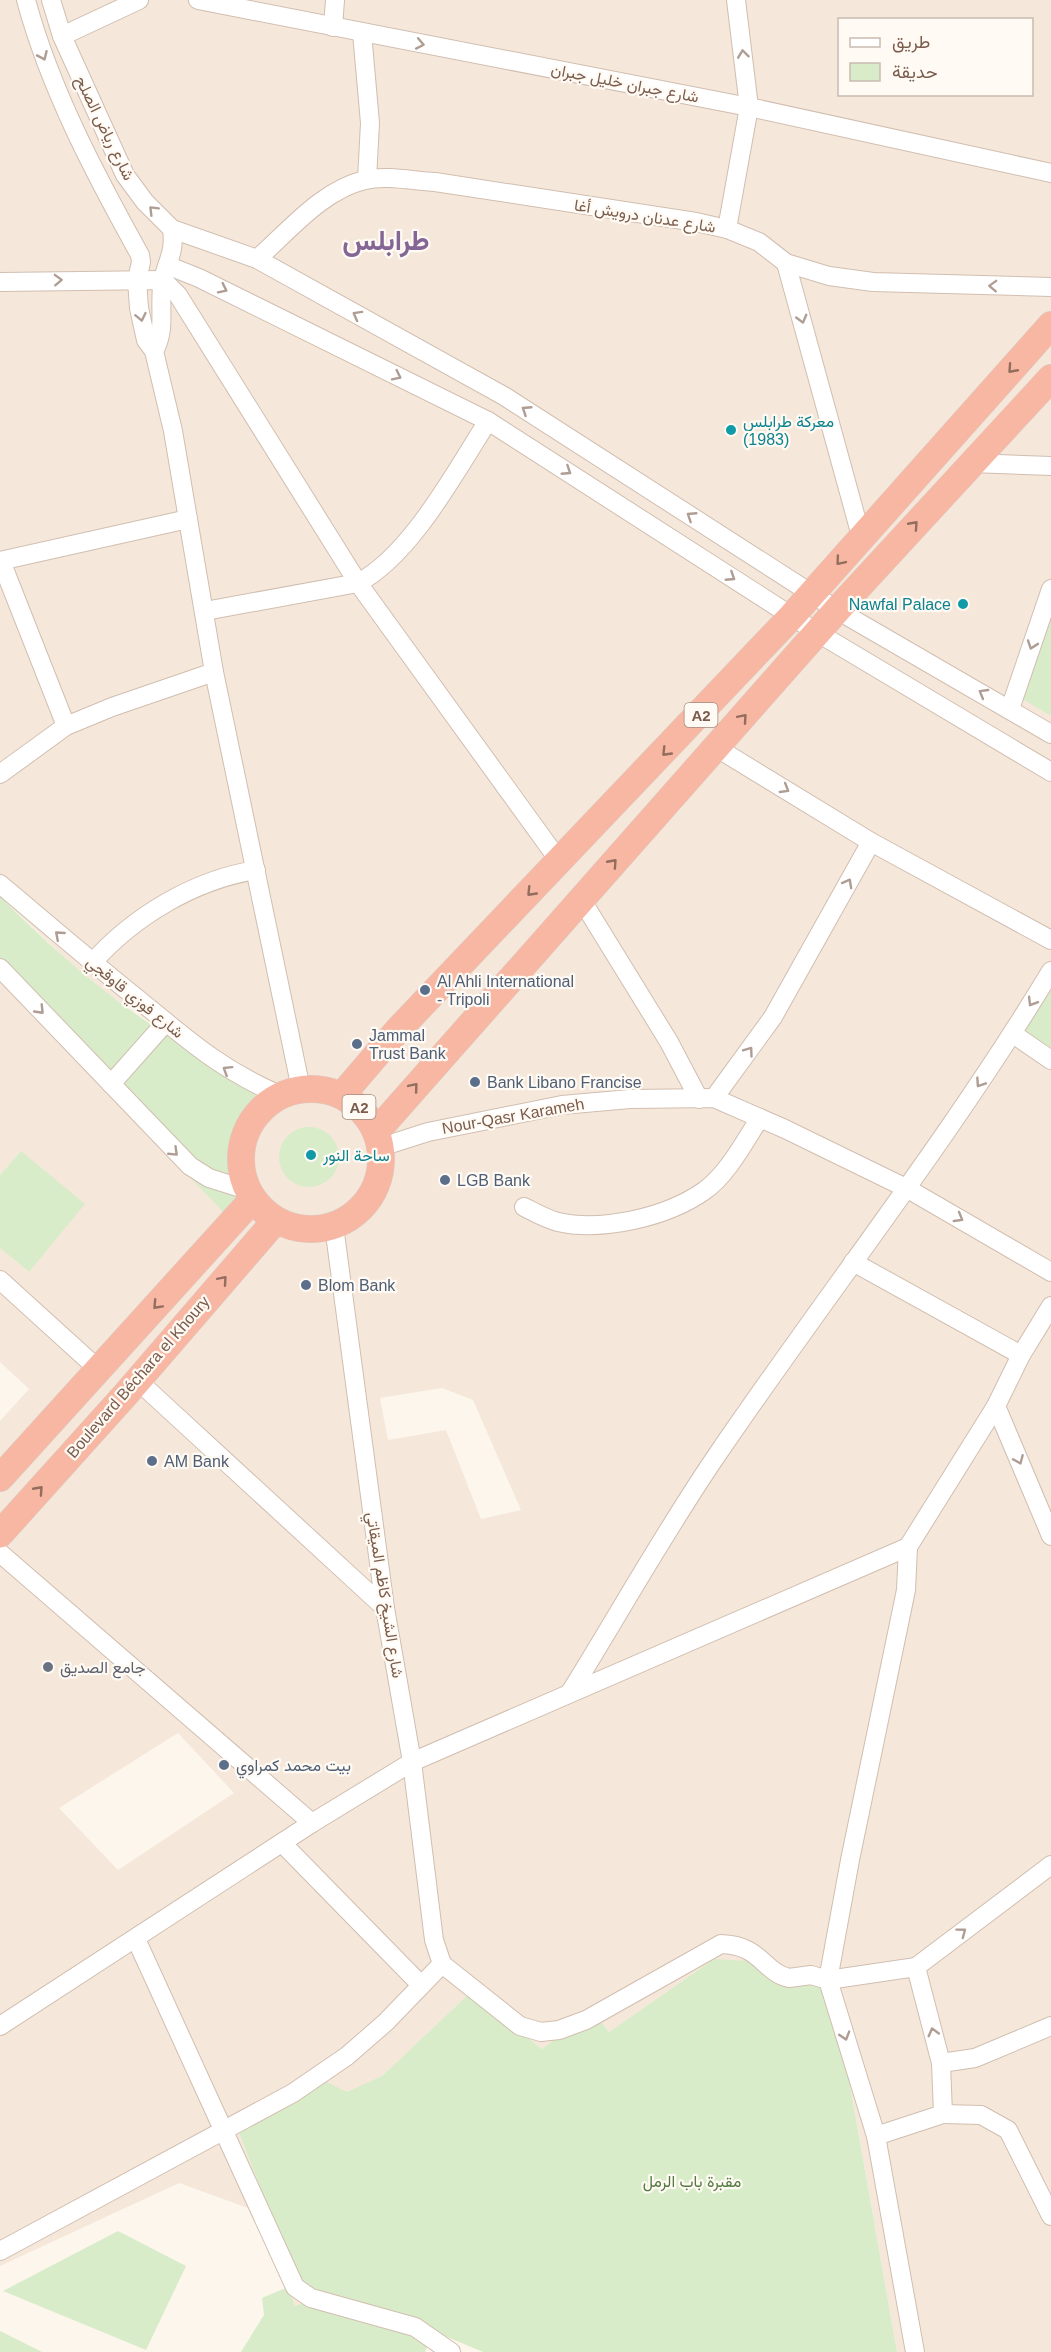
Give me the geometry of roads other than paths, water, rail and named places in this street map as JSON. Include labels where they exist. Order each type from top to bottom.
[{"type":"highway","name":"A2","points":[[342,1095],[397,1031],[792,616],[1051,325]]},
{"type":"highway","name":"A2","points":[[290,1092],[321,1089],[342,1095],[359,1107],[379,1140],[580,899],[717,748],[837,610],[1051,378]]},
{"type":"highway","points":[[290,1092],[262,1108],[248,1125],[241,1147],[241,1168],[250,1194],[276,1220],[294,1228],[314,1230],[334,1226],[351,1217],[366,1204],[376,1186],[381,1167],[379,1140]]},
{"type":"highway","name":"Boulevard Béchara el Khoury","points":[[0,1478],[250,1194]]},
{"type":"highway","name":"Boulevard Béchara el Khoury","points":[[0,1534],[276,1220]]},
{"type":"street","name":"شارع رياض الصلح","points":[[26,0],[38,45],[101,182],[140,255],[141,262],[137,280],[146,340],[154,351],[173,431],[214,672],[256,870],[290,1092]]},
{"type":"street","name":"شارع رياض الصلح","points":[[51,0],[62,36],[125,175],[145,202],[171,229]]},
{"type":"street","points":[[62,36],[139,0]]},
{"type":"street","name":"شارع جبران خليل جبران","points":[[198,0],[750,107],[1051,173]]},
{"type":"street","points":[[333,27],[335,0]]},
{"type":"street","points":[[727,229],[750,107],[736,0]]},
{"type":"street","points":[[362,33],[370,123],[367,179]]},
{"type":"street","name":"شارع عدنان درويش أغا","points":[[257,259],[325,199],[344,187],[367,179],[435,182],[696,222],[727,229],[759,242],[786,263],[807,271],[851,280],[1051,287]]},
{"type":"street","points":[[171,229],[257,259],[504,396],[837,610],[1051,734]]},
{"type":"street","points":[[154,351],[160,340],[166,273],[174,243],[171,229]]},
{"type":"street","points":[[786,263],[861,536]]},
{"type":"street","points":[[166,273],[358,583],[560,862]]},
{"type":"street","points":[[0,282],[137,280],[166,273],[199,278],[489,421],[818,633],[1051,772]]},
{"type":"street","points":[[204,611],[358,583],[392,560],[444,490],[489,421]]},
{"type":"street","points":[[971,463],[1051,466]]},
{"type":"street","points":[[66,726],[1,561],[188,519]]},
{"type":"street","points":[[1010,709],[1051,589]]},
{"type":"street","points":[[0,774],[66,726],[112,706],[214,672]]},
{"type":"street","points":[[717,748],[871,842],[1051,940]]},
{"type":"street","points":[[580,899],[669,1042],[707,1098],[773,1017],[871,842]]},
{"type":"street","points":[[92,963],[113,939],[146,914],[225,875],[256,870]]},
{"type":"street","name":"شارع فوزي قاوقجي","points":[[0,884],[92,963],[218,1064],[244,1080],[290,1092]]},
{"type":"street","points":[[0,968],[190,1166],[209,1178],[250,1194]]},
{"type":"street","points":[[571,1691],[717,1454],[853,1262],[908,1189],[1013,1034],[1051,971]]},
{"type":"street","points":[[111,1084],[166,1022]]},
{"type":"street","points":[[1013,1034],[1051,1060]]},
{"type":"street","name":"Nour-Qasr Karameh","points":[[379,1140],[562,1105],[630,1099],[707,1098],[785,1129],[908,1189],[1051,1272]]},
{"type":"street","points":[[524,1208],[558,1222],[589,1224],[629,1221],[669,1210],[705,1191],[728,1166],[760,1118]]},
{"type":"street","name":"شارع الشيخ كاظم الميقاتي","points":[[334,1226],[384,1608],[412,1762],[433,1930],[441,1964]]},
{"type":"street","points":[[853,1262],[1021,1355]]},
{"type":"street","points":[[0,1280],[98,1369]]},
{"type":"street","points":[[915,2352],[876,2136],[828,1980],[850,1860],[906,1590],[908,1547],[996,1406],[1021,1355],[1051,1306]]},
{"type":"street","points":[[137,1380],[384,1608]]},
{"type":"street","points":[[996,1406],[1051,1536]]},
{"type":"street","points":[[0,2026],[136,1940],[312,1823],[412,1762],[571,1691],[908,1547]]},
{"type":"street","points":[[0,1553],[312,1823]]},
{"type":"street","points":[[282,1844],[421,1985]]},
{"type":"street","points":[[0,2251],[293,2093],[347,2056],[386,2022],[441,1964],[520,2026],[541,2032],[559,2030],[586,2020],[721,1944],[734,1944],[749,1950],[784,1977],[811,1974],[828,1980],[916,1967],[1051,1865]]},
{"type":"street","points":[[136,1940],[222,2133],[295,2287],[311,2298],[415,2327],[451,2352]]},
{"type":"street","points":[[916,1967],[941,2063],[943,2114]]},
{"type":"street","points":[[941,2063],[975,2058],[1051,2026]]},
{"type":"street","points":[[876,2136],[943,2114],[981,2115],[1008,2130],[1051,2216]]},
{"type":"place","name":"معركة طرابلس (1983)","points":[[731,430]]},
{"type":"place","name":"Nawfal Palace","points":[[963,604]]},
{"type":"place","name":"Al Ahli International - Tripoli","points":[[425,990]]},
{"type":"place","name":"Jammal Trust Bank","points":[[357,1044]]},
{"type":"place","name":"Bank Libano Francise","points":[[475,1082]]},
{"type":"place","name":"ساحة النور","points":[[311,1155]]},
{"type":"place","name":"LGB Bank","points":[[445,1180]]},
{"type":"place","name":"Blom Bank","points":[[306,1285]]},
{"type":"place","name":"AM Bank","points":[[152,1461]]},
{"type":"place","name":"جامع الصديق","points":[[48,1667]]},
{"type":"place","name":"بيت محمد كمراوي","points":[[224,1765]]},
{"type":"district","name":"طرابلس","points":[[386,240]]},
{"type":"park label","name":"مقبرة باب الرمل","points":[[692,2181]]}]
